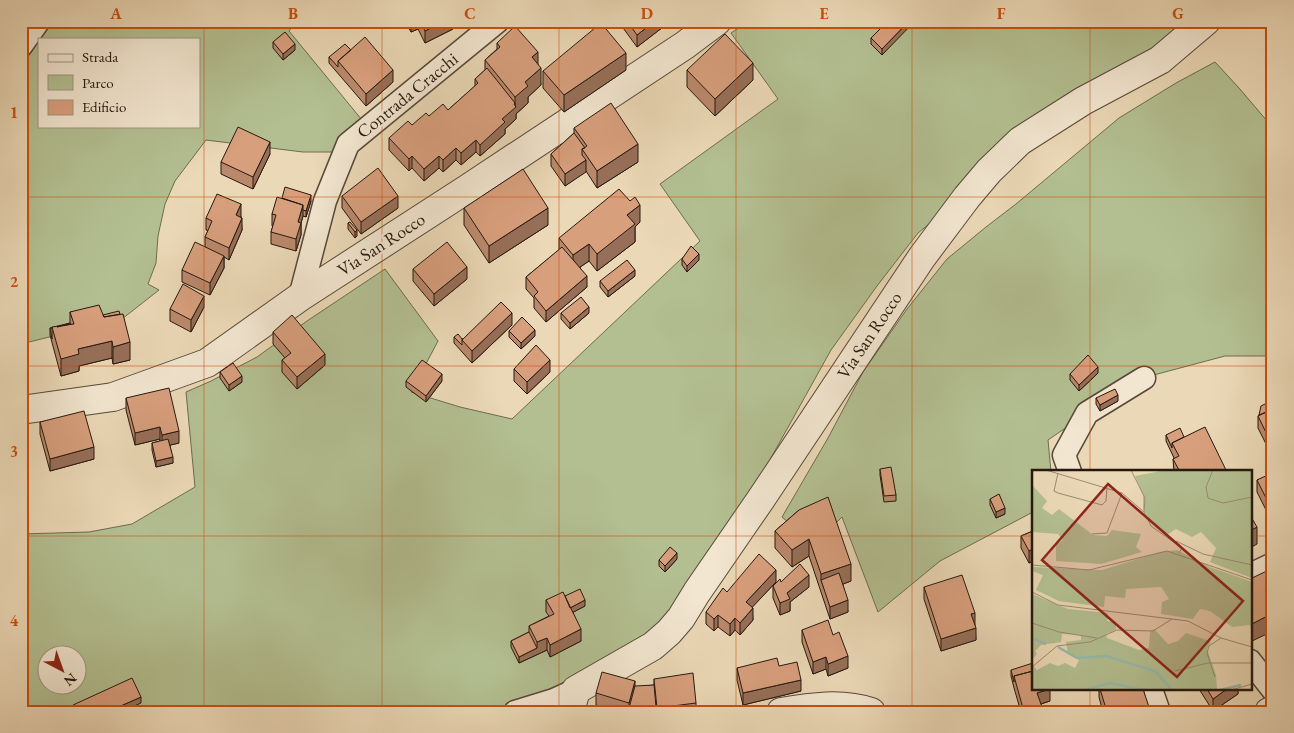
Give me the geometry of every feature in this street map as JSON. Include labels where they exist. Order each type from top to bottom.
[{"type":"street","name":"Contrada Cracchi","points":[[300,297],[325,201],[348,144],[498,21]]},
{"type":"street","name":"Via San Rocco","points":[[21,410],[113,396],[207,363],[300,297],[685,45],[717,21]]},
{"type":"street","name":"Via San Rocco","points":[[573,701],[653,646],[681,618],[922,257],[988,172],[1020,141],[1083,100],[1160,60],[1206,21]]},
{"type":"street","points":[[21,46],[38,22]]},
{"type":"street","points":[[1069,470],[1064,455],[1087,413],[1144,378]]},
{"type":"street","points":[[1252,574],[1273,564]]},
{"type":"street","points":[[1252,664],[1273,690]]},
{"type":"street","points":[[1151,690],[1159,712]]},
{"type":"street","points":[[515,712],[554,700],[573,701]]},
{"type":"street","points":[[781,712],[813,706],[858,707],[871,712]]},
{"type":"street","points":[[1269,712],[1273,710]]},
{"type":"green space","points":[[21,21],[297,21],[289,31],[362,120],[352,152],[303,152],[206,140],[175,181],[165,204],[158,236],[156,263],[148,284],[159,290],[122,319],[21,344]]},
{"type":"green space","points":[[749,21],[1191,21],[918,233],[831,350],[752,492],[674,622],[548,698],[502,712],[21,712],[21,534],[89,532],[132,524],[195,487],[186,392],[257,357],[385,269],[438,341],[411,392],[460,407],[512,419],[700,241],[660,184],[778,99],[731,33]]},
{"type":"green space","points":[[1215,62],[1273,128],[1273,202],[1270,209],[1273,209],[1273,356],[1225,356],[1135,380],[1048,440],[1051,470],[1032,470],[1032,513],[940,561],[878,612],[842,517],[837,522],[789,523],[782,517],[828,438],[863,372],[907,309],[947,259],[1119,118],[1176,83]]},
{"type":"building","points":[[420,21],[444,21],[425,31]]},
{"type":"building","points":[[627,21],[655,21],[637,35]]},
{"type":"building","points":[[888,21],[909,21],[882,49],[871,38]]},
{"type":"building","points":[[601,23],[626,53],[564,95],[543,71]]},
{"type":"building","points":[[515,26],[538,52],[532,57],[541,68],[525,82],[528,86],[515,97],[485,60],[500,47],[497,43]]},
{"type":"building","points":[[285,32],[295,44],[283,54],[273,42]]},
{"type":"building","points":[[725,34],[753,63],[715,99],[687,70]]},
{"type":"building","points":[[365,37],[393,70],[366,94],[338,61]]},
{"type":"building","points":[[345,44],[351,50],[338,61],[338,67],[329,57]]},
{"type":"building","points":[[487,68],[515,103],[516,107],[502,119],[505,122],[480,145],[476,140],[461,153],[456,148],[443,160],[439,156],[424,169],[412,156],[409,159],[389,138],[408,121],[412,125],[426,113],[429,116],[443,104],[448,110],[478,83],[475,79]]},
{"type":"building","points":[[611,103],[638,144],[597,171],[582,149],[587,146],[574,128]]},
{"type":"building","points":[[238,127],[270,142],[253,177],[221,162]]},
{"type":"building","points":[[574,133],[585,148],[582,149],[582,155],[586,160],[565,174],[551,154]]},
{"type":"building","points":[[378,168],[398,196],[361,222],[342,196]]},
{"type":"building","points":[[523,169],[548,208],[489,246],[464,208]]},
{"type":"building","points":[[285,187],[311,195],[306,211],[303,210],[303,205],[282,198]]},
{"type":"building","points":[[619,189],[630,201],[635,197],[640,205],[627,215],[635,224],[597,254],[589,244],[573,255],[559,238]]},
{"type":"building","points":[[217,194],[241,204],[236,215],[242,218],[229,248],[205,237],[212,221],[206,218]]},
{"type":"building","points":[[277,197],[303,205],[298,222],[301,223],[296,239],[271,232],[276,215],[272,214]]},
{"type":"building","points":[[350,222],[357,230],[355,232],[348,223]]},
{"type":"building","points":[[195,242],[224,256],[210,283],[182,270]]},
{"type":"building","points":[[447,242],[467,267],[434,294],[413,269]]},
{"type":"building","points":[[691,246],[699,254],[687,266],[682,259]]},
{"type":"building","points":[[562,247],[587,276],[546,311],[534,296],[538,292],[526,277]]},
{"type":"building","points":[[627,260],[635,270],[608,291],[600,281]]},
{"type":"building","points":[[183,284],[204,296],[191,320],[170,309]]},
{"type":"building","points":[[581,297],[589,307],[570,323],[561,313]]},
{"type":"building","points":[[501,302],[512,313],[472,351],[462,340]]},
{"type":"building","points":[[99,305],[104,317],[123,314],[130,342],[113,347],[112,341],[78,349],[79,354],[61,359],[52,327],[74,324],[70,312]]},
{"type":"building","points":[[119,311],[120,314],[104,317],[103,315]]},
{"type":"building","points":[[292,315],[325,354],[297,377],[282,360],[291,353],[273,332]]},
{"type":"building","points":[[522,317],[535,330],[521,343],[509,331]]},
{"type":"building","points":[[458,334],[462,339],[462,345],[454,337]]},
{"type":"building","points":[[536,345],[550,360],[527,382],[514,369]]},
{"type":"building","points":[[1088,355],[1098,367],[1079,385],[1070,374]]},
{"type":"building","points":[[422,360],[442,374],[426,396],[406,381]]},
{"type":"building","points":[[233,363],[242,376],[229,385],[220,372]]},
{"type":"building","points":[[169,388],[179,431],[162,435],[160,427],[135,433],[126,398]]},
{"type":"building","points":[[1115,389],[1118,395],[1100,405],[1096,398]]},
{"type":"building","points":[[1273,400],[1273,409],[1259,415],[1261,406]]},
{"type":"building","points":[[1273,409],[1273,447],[1258,416]]},
{"type":"building","points":[[84,411],[94,447],[50,459],[40,422]]},
{"type":"building","points":[[1205,427],[1226,470],[1179,470],[1173,459],[1179,456],[1172,443]]},
{"type":"building","points":[[1180,428],[1184,437],[1172,443],[1172,448],[1166,435]]},
{"type":"building","points":[[168,439],[173,457],[156,461],[152,443]]},
{"type":"building","points":[[891,467],[896,495],[884,496],[880,469]]},
{"type":"building","points":[[1273,474],[1273,512],[1257,480]]},
{"type":"building","points":[[999,494],[1005,508],[996,512],[990,499]]},
{"type":"building","points":[[828,497],[851,564],[821,574],[809,539],[792,550],[775,531],[799,510]]},
{"type":"building","points":[[1252,518],[1257,527],[1252,530]]},
{"type":"building","points":[[21,522],[27,535],[21,537]]},
{"type":"building","points":[[1032,531],[1032,550],[1029,551],[1021,536]]},
{"type":"building","points":[[670,547],[677,553],[665,566],[659,560]]},
{"type":"building","points":[[759,554],[776,570],[746,602],[753,608],[740,623],[735,618],[730,624],[718,615],[714,619],[706,612],[723,588],[727,592]]},
{"type":"building","points":[[800,564],[809,575],[787,593],[790,599],[780,603],[773,586],[780,579],[781,582]]},
{"type":"building","points":[[1273,568],[1273,613],[1252,624],[1252,578]]},
{"type":"building","points":[[839,573],[848,600],[830,607],[821,580]]},
{"type":"building","points":[[962,575],[975,613],[971,614],[976,628],[941,639],[924,587]]},
{"type":"building","points":[[580,589],[585,600],[570,608],[565,596]]},
{"type":"building","points":[[563,592],[581,629],[550,645],[547,638],[537,642],[529,626],[554,614],[546,600]]},
{"type":"building","points":[[828,620],[833,635],[839,632],[848,656],[828,664],[826,657],[813,662],[802,630]]},
{"type":"building","points":[[529,632],[537,648],[519,657],[511,641]]},
{"type":"building","points":[[777,658],[779,666],[797,662],[801,680],[743,693],[737,668]]},
{"type":"building","points":[[1032,663],[1032,671],[1014,676],[1014,682],[1011,670]]},
{"type":"building","points":[[1032,671],[1032,690],[1047,690],[1037,693],[1042,707],[1024,712],[1014,676]]},
{"type":"building","points":[[602,672],[635,681],[629,703],[596,693]]},
{"type":"building","points":[[693,673],[696,703],[657,708],[654,679]]},
{"type":"building","points":[[132,678],[141,697],[107,712],[76,712],[73,705]]},
{"type":"building","points":[[654,685],[656,707],[629,708],[635,686]]},
{"type":"building","points":[[1100,690],[1143,690],[1149,707],[1134,712],[1107,712]]},
{"type":"building","points":[[1208,690],[1226,690],[1213,699]]}]
